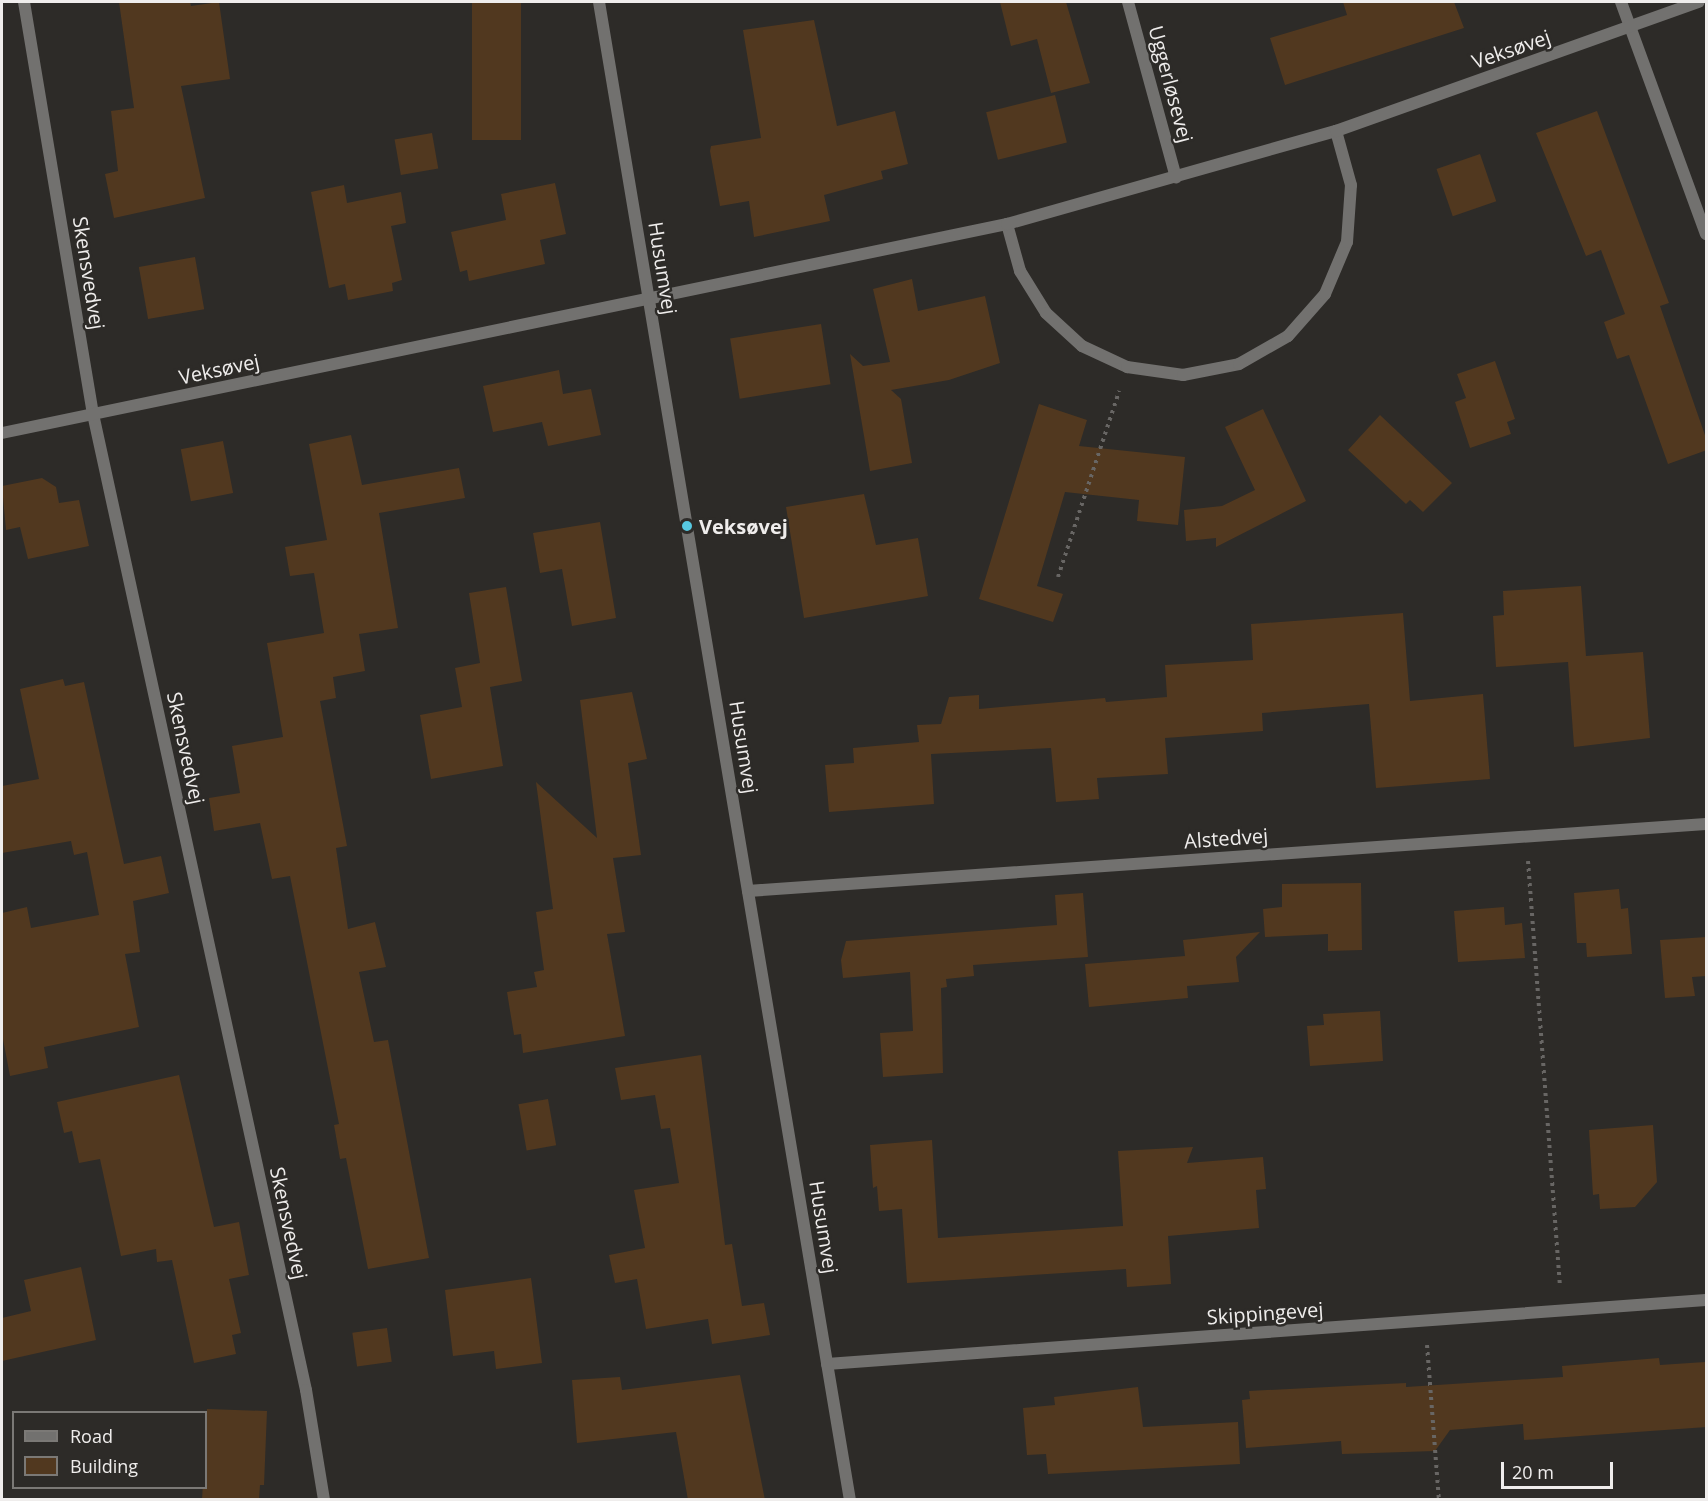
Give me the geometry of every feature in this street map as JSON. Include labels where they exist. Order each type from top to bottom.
[{"type":"street","name":"Skensvedvej","points":[[24,2],[93,414],[306,1390],[324,1500]]},
{"type":"street","name":"Husumvej","points":[[599,2],[850,1500]]},
{"type":"street","name":"Uggerløsevej","points":[[1128,2],[1176,178]]},
{"type":"street","points":[[1621,2],[1707,234]]},
{"type":"street","name":"Veksøvej","points":[[2,433],[1007,224],[1336,131],[1699,2]]},
{"type":"street","points":[[1007,224],[1020,271],[1046,313],[1083,346],[1127,367],[1183,375],[1239,364],[1288,336],[1325,294],[1347,242],[1351,185],[1336,131]]},
{"type":"street","name":"Alstedvej","points":[[748,891],[1707,824]]},
{"type":"street","name":"Skippingevej","points":[[827,1364],[1707,1300]]},
{"type":"path","points":[[1058,577],[1127,367]]},
{"type":"path","points":[[1527,837],[1562,1310]]},
{"type":"path","points":[[1425,1320],[1439,1500]]},
{"type":"building","points":[[119,2],[190,2],[191,6],[219,2],[230,79],[181,86],[205,198],[114,218],[105,174],[118,171],[111,111],[134,108]]},
{"type":"building","points":[[472,2],[521,2],[521,140],[472,140]]},
{"type":"building","points":[[1000,2],[1066,2],[1090,83],[1051,93],[1037,39],[1011,46]]},
{"type":"building","points":[[1343,2],[1454,2],[1464,28],[1285,85],[1270,38],[1347,15]]},
{"type":"building","points":[[814,20],[837,126],[895,111],[908,164],[881,171],[883,179],[824,195],[830,221],[754,237],[749,201],[720,206],[710,151],[711,146],[761,138],[743,30]]},
{"type":"building","points":[[1055,95],[1067,143],[998,160],[986,112]]},
{"type":"building","points":[[1597,111],[1669,303],[1660,306],[1707,441],[1707,450],[1668,464],[1629,355],[1617,359],[1604,322],[1625,314],[1601,250],[1586,256],[1536,133]]},
{"type":"building","points":[[432,133],[438,168],[401,175],[395,140]]},
{"type":"building","points":[[1480,154],[1496,201],[1453,216],[1437,169]]},
{"type":"building","points":[[555,183],[566,234],[540,240],[545,264],[469,281],[467,270],[460,272],[451,232],[506,220],[501,194]]},
{"type":"building","points":[[344,185],[347,203],[401,192],[406,223],[391,226],[402,280],[392,283],[393,291],[348,300],[345,284],[329,288],[311,192]]},
{"type":"building","points":[[195,257],[204,309],[148,319],[139,267]]},
{"type":"building","points":[[912,279],[918,311],[985,296],[1000,363],[949,380],[891,390],[901,399],[912,463],[870,471],[850,354],[863,366],[890,362],[873,289]]},
{"type":"building","points":[[821,324],[831,384],[740,399],[730,338]]},
{"type":"building","points":[[1495,361],[1515,419],[1507,422],[1511,434],[1470,448],[1455,402],[1466,398],[1457,374]]},
{"type":"building","points":[[559,370],[563,394],[591,389],[601,435],[548,446],[542,422],[493,432],[483,386]]},
{"type":"building","points":[[1039,404],[1087,420],[1079,446],[1185,457],[1178,525],[1137,521],[1139,500],[1065,492],[1037,586],[1063,594],[1053,622],[979,599]]},
{"type":"building","points":[[1263,409],[1306,501],[1216,547],[1216,538],[1186,541],[1184,510],[1222,506],[1255,490],[1225,427]]},
{"type":"building","points":[[1380,415],[1452,483],[1423,512],[1410,500],[1406,504],[1348,450]]},
{"type":"building","points":[[351,435],[362,485],[459,468],[465,498],[379,513],[398,628],[359,634],[365,671],[333,677],[336,698],[320,701],[347,846],[336,848],[348,929],[375,922],[386,967],[359,972],[374,1042],[388,1040],[429,1258],[368,1269],[346,1158],[340,1159],[334,1125],[339,1124],[290,876],[272,879],[260,823],[214,831],[209,798],[240,793],[232,746],[283,737],[267,643],[324,633],[314,573],[290,576],[285,547],[327,540],[309,444]]},
{"type":"building","points":[[223,441],[233,493],[191,501],[181,449]]},
{"type":"building","points":[[42,478],[56,487],[59,503],[79,500],[89,546],[28,559],[20,527],[6,530],[2,486]]},
{"type":"building","points":[[864,494],[876,545],[918,538],[928,596],[804,618],[786,507]]},
{"type":"building","points":[[600,522],[616,618],[572,626],[562,569],[540,573],[533,533]]},
{"type":"building","points":[[1581,586],[1586,656],[1643,652],[1650,738],[1574,747],[1568,662],[1496,667],[1493,616],[1504,615],[1503,591]]},
{"type":"building","points":[[506,587],[522,681],[490,687],[503,766],[431,779],[420,715],[462,707],[455,668],[480,663],[469,593]]},
{"type":"building","points":[[1403,613],[1410,701],[1483,694],[1490,779],[1376,788],[1369,704],[1262,713],[1263,731],[1165,738],[1168,774],[1097,778],[1099,799],[1056,802],[1051,748],[931,754],[934,804],[829,812],[825,765],[854,763],[853,748],[919,742],[917,725],[941,724],[949,697],[979,695],[979,709],[1105,698],[1106,702],[1167,697],[1165,665],[1253,660],[1251,624]]},
{"type":"building","points":[[63,679],[65,686],[84,682],[124,864],[161,856],[169,893],[133,901],[140,952],[125,954],[139,1027],[44,1047],[48,1068],[10,1076],[2,1034],[2,913],[27,907],[31,928],[99,915],[87,852],[74,855],[71,841],[2,853],[2,786],[39,779],[20,689]]},
{"type":"building","points":[[632,692],[647,759],[628,763],[641,855],[613,858],[625,932],[607,934],[625,1036],[523,1053],[521,1034],[514,1035],[507,992],[537,987],[534,972],[544,970],[536,912],[553,909],[536,782],[597,838],[580,700]]},
{"type":"building","points":[[1361,883],[1362,950],[1328,951],[1328,934],[1265,937],[1263,909],[1282,907],[1282,884]]},
{"type":"building","points":[[1619,889],[1621,909],[1628,908],[1632,954],[1587,957],[1586,943],[1577,943],[1574,893]]},
{"type":"building","points":[[1083,893],[1088,957],[973,965],[974,976],[946,979],[947,987],[941,988],[943,1073],[883,1077],[880,1033],[913,1031],[910,972],[843,978],[841,960],[846,941],[1057,925],[1055,895]]},
{"type":"building","points":[[1504,907],[1505,925],[1522,923],[1525,958],[1458,962],[1454,911]]},
{"type":"building","points":[[1260,932],[1236,957],[1239,982],[1187,986],[1188,998],[1089,1007],[1085,964],[1185,956],[1183,940]]},
{"type":"building","points":[[1707,937],[1707,976],[1692,977],[1695,996],[1665,998],[1660,940]]},
{"type":"building","points":[[1380,1011],[1383,1061],[1310,1066],[1307,1026],[1324,1025],[1323,1014]]},
{"type":"building","points":[[701,1055],[725,1245],[732,1244],[742,1306],[764,1303],[770,1335],[712,1344],[708,1319],[646,1329],[637,1279],[615,1283],[609,1255],[645,1248],[634,1190],[679,1183],[670,1128],[661,1129],[655,1095],[621,1100],[615,1068]]},
{"type":"building","points":[[179,1075],[214,1227],[239,1222],[249,1275],[229,1279],[241,1333],[232,1335],[236,1354],[194,1363],[172,1260],[157,1262],[156,1249],[121,1256],[100,1159],[79,1163],[72,1131],[64,1133],[57,1102]]},
{"type":"building","points":[[548,1099],[556,1145],[527,1150],[518,1104]]},
{"type":"building","points":[[1653,1125],[1657,1182],[1635,1207],[1600,1209],[1599,1194],[1593,1195],[1589,1130]]},
{"type":"building","points":[[932,1140],[938,1238],[1123,1226],[1118,1151],[1193,1147],[1187,1163],[1263,1157],[1266,1189],[1256,1190],[1259,1228],[1168,1236],[1171,1284],[1127,1287],[1126,1269],[907,1283],[902,1209],[879,1211],[877,1186],[873,1188],[870,1145]]},
{"type":"building","points":[[81,1267],[96,1340],[2,1361],[2,1318],[31,1311],[24,1280]]},
{"type":"building","points":[[531,1278],[542,1363],[496,1369],[494,1351],[453,1356],[445,1290]]},
{"type":"building","points":[[387,1328],[392,1362],[357,1367],[352,1333]]},
{"type":"building","points":[[1659,1358],[1660,1365],[1705,1362],[1707,1427],[1524,1440],[1523,1424],[1450,1430],[1435,1451],[1342,1454],[1341,1441],[1246,1448],[1242,1400],[1250,1399],[1249,1391],[1406,1383],[1406,1387],[1563,1377],[1562,1366]]},
{"type":"building","points":[[740,1375],[765,1500],[688,1500],[676,1432],[577,1443],[572,1380],[620,1377],[622,1390]]},
{"type":"building","points":[[1138,1387],[1143,1427],[1238,1422],[1240,1464],[1048,1474],[1046,1454],[1027,1455],[1023,1408],[1055,1405],[1054,1397]]},
{"type":"building","points":[[207,1409],[267,1411],[264,1485],[260,1485],[259,1500],[202,1500],[203,1489],[207,1489]]},
{"type":"place","name":"Veksøvej","points":[[687,526]]}]
